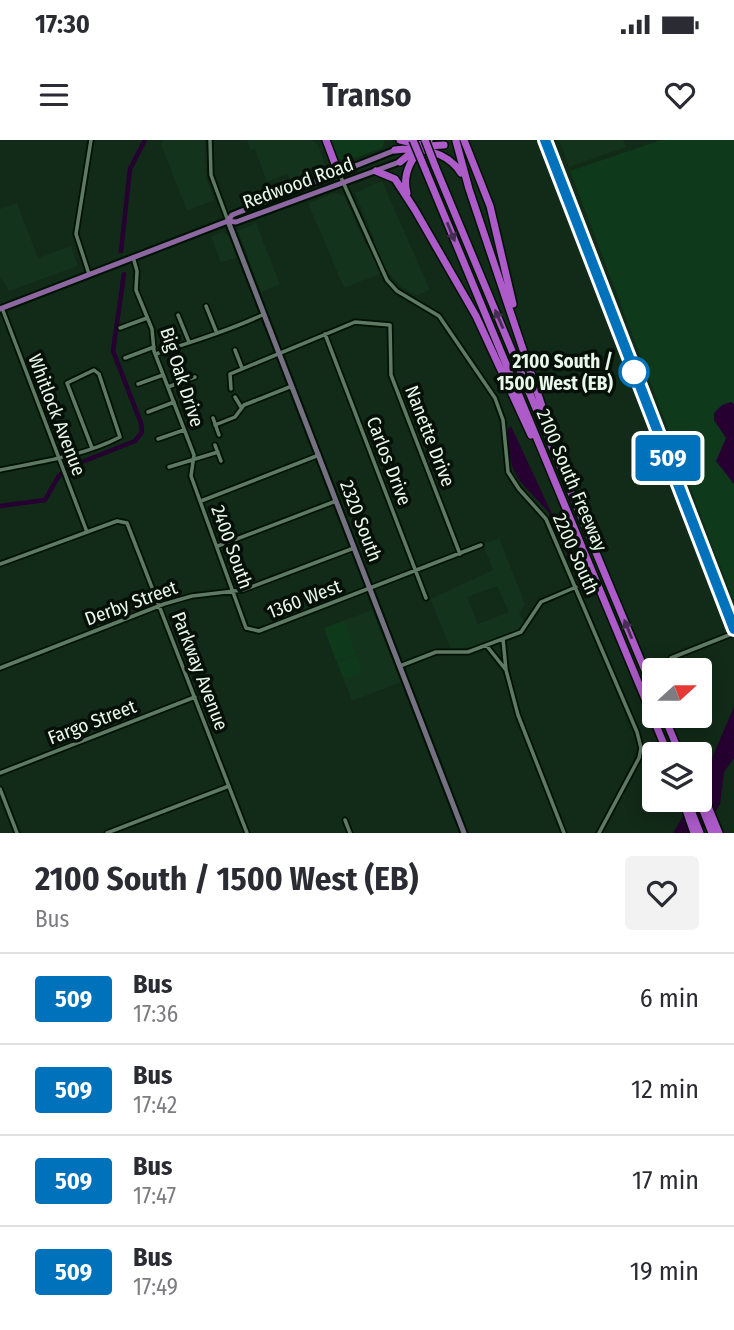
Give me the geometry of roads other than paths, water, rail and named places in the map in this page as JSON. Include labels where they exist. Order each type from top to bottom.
[{"type":"highway","points":[[326,140],[338,172]]},
{"type":"highway","points":[[400,140],[420,145],[454,164],[469,189]]},
{"type":"highway","points":[[457,140],[469,189],[554,449]]},
{"type":"highway","points":[[464,140],[490,206],[520,339]]},
{"type":"highway","points":[[400,162],[420,145]]},
{"type":"highway","points":[[415,210],[405,181],[420,145]]},
{"type":"highway","points":[[395,150],[420,145],[444,145]]},
{"type":"highway","name":"2100 South Freeway","points":[[420,145],[435,166],[642,663]]},
{"type":"highway","name":"2100 South Freeway","points":[[420,145],[425,169],[662,742]]},
{"type":"highway","points":[[376,171],[393,177],[476,316],[566,507]]},
{"type":"highway","points":[[688,812],[694,833]]},
{"type":"highway","points":[[690,812],[700,833]]},
{"type":"highway","points":[[705,812],[715,831]]},
{"type":"highway","points":[[708,812],[715,831]]},
{"type":"main road","points":[[444,145],[457,140]]},
{"type":"main road","name":"Redwood Road","points":[[228,221],[232,215],[395,150]]},
{"type":"main road","name":"Redwood Road","points":[[1,307],[228,221],[236,222],[400,162]]},
{"type":"street","points":[[89,274],[76,233],[91,140]]},
{"type":"street","points":[[211,140],[212,175],[228,221]]},
{"type":"street","points":[[545,140],[734,631],[671,658]]},
{"type":"street","name":"2200 South","points":[[338,172],[387,280],[397,291],[439,316],[495,398],[503,420],[508,472],[519,489],[547,519],[637,732],[640,755],[599,833]]},
{"type":"street","name":"2320 South","points":[[228,221],[464,833]]},
{"type":"street","name":"Big Oak Drive","points":[[133,257],[139,296],[153,347],[194,459]]},
{"type":"street","points":[[206,306],[216,331]]},
{"type":"street","name":"Whitlock Avenue","points":[[1,307],[87,532]]},
{"type":"street","points":[[156,355],[216,331],[235,328],[264,314]]},
{"type":"street","points":[[178,315],[189,342]]},
{"type":"street","points":[[120,328],[147,318]]},
{"type":"street","name":"Nanette Drive","points":[[325,334],[355,322],[390,325],[391,375],[460,554]]},
{"type":"street","points":[[232,389],[229,376],[278,352],[325,334]]},
{"type":"street","name":"Carlos Drive","points":[[325,334],[426,598]]},
{"type":"street","points":[[125,358],[153,347]]},
{"type":"street","points":[[235,350],[243,368]]},
{"type":"street","points":[[1,468],[92,448],[121,435],[99,373],[93,370],[68,381],[92,448]]},
{"type":"street","points":[[138,384],[163,375]]},
{"type":"street","points":[[168,387],[195,377]]},
{"type":"street","points":[[215,425],[237,415],[241,407],[292,386]]},
{"type":"street","points":[[235,397],[241,407]]},
{"type":"street","points":[[148,412],[174,402]]},
{"type":"street","points":[[213,418],[219,435]]},
{"type":"street","points":[[159,439],[184,430]]},
{"type":"street","points":[[215,445],[221,461]]},
{"type":"street","points":[[169,467],[218,452]]},
{"type":"street","points":[[201,501],[318,456]]},
{"type":"street","name":"2400 South","points":[[194,459],[191,476],[244,625],[255,632]]},
{"type":"street","points":[[218,546],[336,501]]},
{"type":"street","name":"Parkway Avenue","points":[[87,532],[125,520],[247,833]]},
{"type":"street","points":[[0,564],[87,532]]},
{"type":"street","name":"1360 West","points":[[255,632],[481,545]]},
{"type":"street","name":"Derby Street","points":[[0,668],[160,606],[192,596],[234,593],[354,548]]},
{"type":"street","points":[[400,666],[436,652],[463,653],[503,639],[524,629],[541,602],[576,587]]},
{"type":"street","points":[[503,639],[506,670],[518,715],[564,833]]},
{"type":"street","points":[[486,645],[506,670]]},
{"type":"street","name":"Fargo Street","points":[[0,773],[195,697]]},
{"type":"street","points":[[107,833],[229,786]]},
{"type":"street","points":[[0,789],[17,833]]},
{"type":"street","points":[[345,820],[350,833]]},
{"type":"waterway","points":[[121,251],[130,169],[145,140]]},
{"type":"waterway","points":[[0,506],[45,500],[58,477],[69,467],[135,441],[142,432],[113,351],[124,274]]},
{"type":"waterway","points":[[556,525],[581,585]]},
{"type":"place","name":"2100 South / 1500 West (EB)","points":[[634,372]]}]
